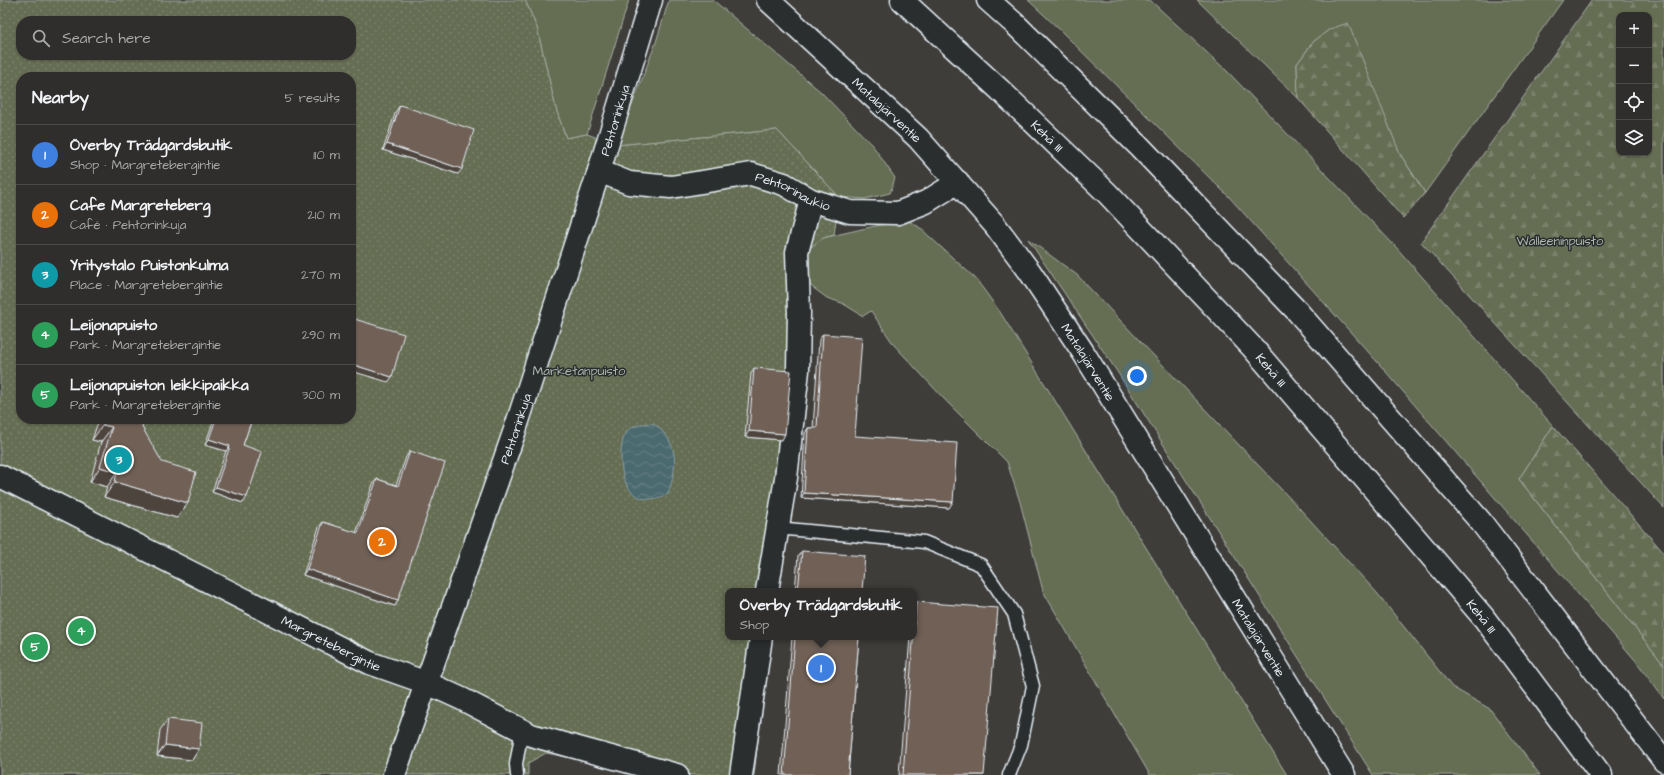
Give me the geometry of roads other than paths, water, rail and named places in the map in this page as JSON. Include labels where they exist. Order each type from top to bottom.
[{"type":"main road","name":"Pehtorinkuja","points":[[394,775],[515,430],[599,171],[651,0]]},
{"type":"main road","name":"Matalajärventie","points":[[768,0],[918,138],[994,224],[1030,272],[1083,352],[1344,775]]},
{"type":"main road","name":"Kehä III","points":[[902,0],[1000,90],[1107,193],[1253,348],[1484,618],[1602,775]]},
{"type":"main road","points":[[988,0],[1016,25],[1140,147],[1297,311],[1481,522],[1664,761]]},
{"type":"main road","name":"Pehtorinaukio","points":[[599,171],[629,183],[671,187],[751,174],[784,184],[811,200],[850,212],[898,213],[926,202],[958,182]]},
{"type":"main road","points":[[768,588],[786,478],[798,370],[799,313],[797,252],[811,200]]},
{"type":"main road","name":"Margretebergintie","points":[[0,476],[370,663],[427,682],[531,735],[677,775]]},
{"type":"main road","points":[[741,775],[761,640]]},
{"type":"lane","points":[[777,528],[924,542],[981,565],[1014,614],[1033,686],[1021,745],[1009,775]]},
{"type":"lane","points":[[516,775],[516,764],[522,730]]},
{"type":"water","points":[[641,424],[654,424],[659,428],[668,439],[674,454],[673,478],[668,494],[657,498],[648,499],[633,494],[624,480],[621,450],[624,436],[630,428]]},
{"type":"place","name":"Yritystalo Puistonkulma","points":[[119,460]]},
{"type":"place","name":"Cafe Margreteberg","points":[[382,542]]},
{"type":"place","name":"Leijonapuisto","points":[[81,631]]},
{"type":"place","name":"Leijonapuiston leikkipaikka","points":[[35,647]]},
{"type":"place","name":"Överby Trädgårdsbutik","points":[[821,668]]},
{"type":"park label","name":"Walleeninpuisto","points":[[1560,240]]},
{"type":"park label","name":"Marketanpuisto","points":[[579,370]]}]
